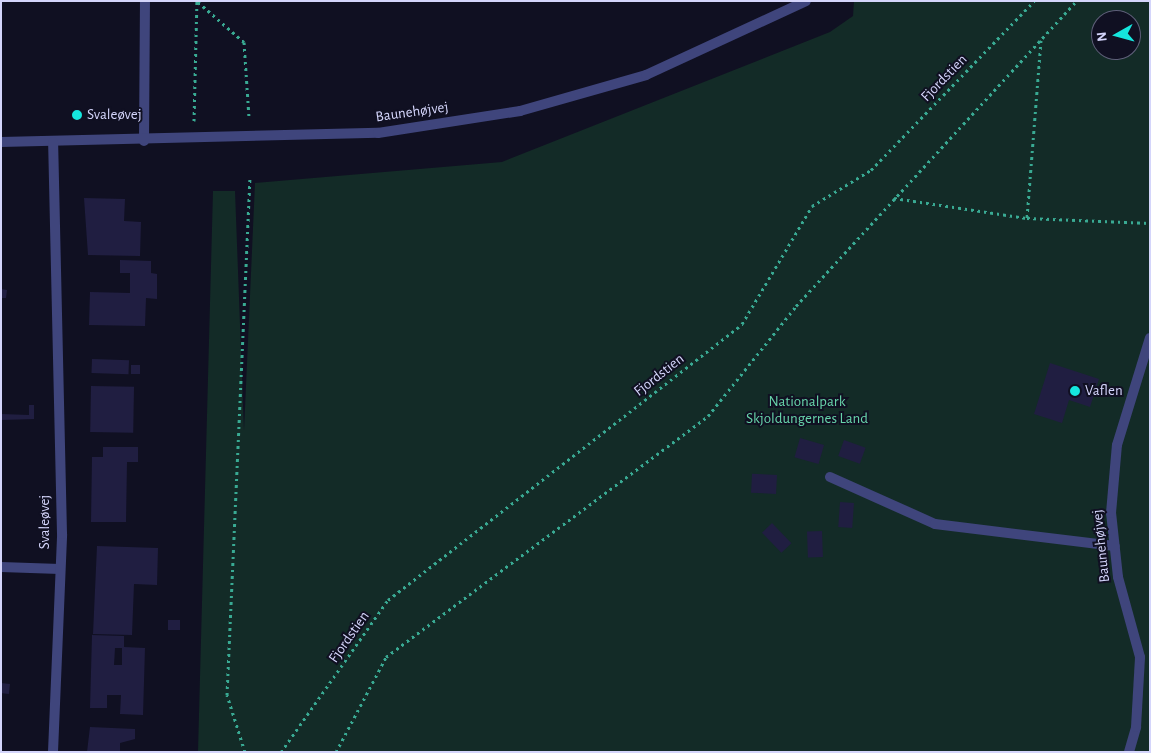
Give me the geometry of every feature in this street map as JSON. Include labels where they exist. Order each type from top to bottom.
[{"type":"street","points":[[144,141],[145,1]]},
{"type":"street","name":"Baunehøjvej","points":[[1,142],[194,141],[378,133],[520,111],[646,75],[806,1]]},
{"type":"street","name":"Svaleøvej","points":[[53,142],[60,569],[53,752]]},
{"type":"street","name":"Baunehøjvej","points":[[1129,752],[1136,728],[1140,657],[1118,577],[1111,513],[1117,445],[1150,338]]},
{"type":"street","points":[[830,477],[935,524],[1115,546]]},
{"type":"street","points":[[1,567],[60,569]]},
{"type":"path","name":"Fjordstien","points":[[281,752],[388,600],[742,324],[812,206],[871,170],[1034,1]]},
{"type":"path","points":[[336,752],[386,657],[708,416],[796,306],[1076,1]]},
{"type":"path","points":[[194,141],[198,2]]},
{"type":"path","points":[[198,2],[244,42],[249,117]]},
{"type":"path","points":[[1027,218],[1042,40]]},
{"type":"path","points":[[245,752],[227,695],[250,176]]},
{"type":"path","points":[[894,198],[1027,218],[1150,223]]},
{"type":"green space","name":"Nationalpark Skjoldungernes Land","points":[[854,1],[1150,1],[1150,752],[198,752],[213,191],[235,191],[244,431],[255,183],[502,162],[830,32],[853,16]]},
{"type":"building","points":[[84,198],[125,199],[124,221],[141,222],[140,256],[88,255]]},
{"type":"building","points":[[120,260],[151,261],[151,273],[157,274],[157,299],[146,298],[145,326],[89,325],[90,292],[130,293],[130,273],[120,273]]},
{"type":"building","points":[[1,289],[7,290],[6,298],[1,298]]},
{"type":"building","points":[[92,359],[129,360],[128,374],[92,373]]},
{"type":"building","points":[[1050,363],[1099,379],[1090,407],[1069,400],[1062,423],[1034,414]]},
{"type":"building","points":[[131,365],[140,365],[140,374],[131,374]]},
{"type":"building","points":[[91,386],[134,387],[133,433],[90,432]]},
{"type":"building","points":[[29,405],[34,405],[34,419],[1,420],[1,414],[29,415]]},
{"type":"building","points":[[800,438],[824,445],[819,464],[794,457]]},
{"type":"building","points":[[844,440],[866,448],[860,464],[838,456]]},
{"type":"building","points":[[103,447],[138,447],[138,462],[127,462],[126,522],[91,522],[92,457],[103,457]]},
{"type":"building","points":[[752,474],[777,475],[776,494],[751,493]]},
{"type":"building","points":[[840,502],[854,503],[852,528],[838,527]]},
{"type":"building","points":[[772,523],[791,543],[781,553],[762,533]]},
{"type":"building","points":[[822,531],[823,557],[808,558],[807,532]]},
{"type":"building","points":[[97,546],[158,548],[157,585],[134,584],[132,635],[93,634]]},
{"type":"building","points":[[168,620],[180,620],[180,630],[168,630]]},
{"type":"building","points":[[92,635],[124,636],[124,647],[145,648],[143,715],[120,714],[121,695],[107,695],[107,708],[90,708]],"holes":[[[115,648],[122,648],[122,665],[114,665]]]},
{"type":"building","points":[[1,683],[10,684],[9,694],[1,693]]},
{"type":"building","points":[[90,727],[135,729],[135,739],[120,743],[120,752],[87,752]]},
{"type":"place","name":"Svaleøvej","points":[[77,115]]},
{"type":"place","name":"Vaflen","points":[[1075,391]]}]
